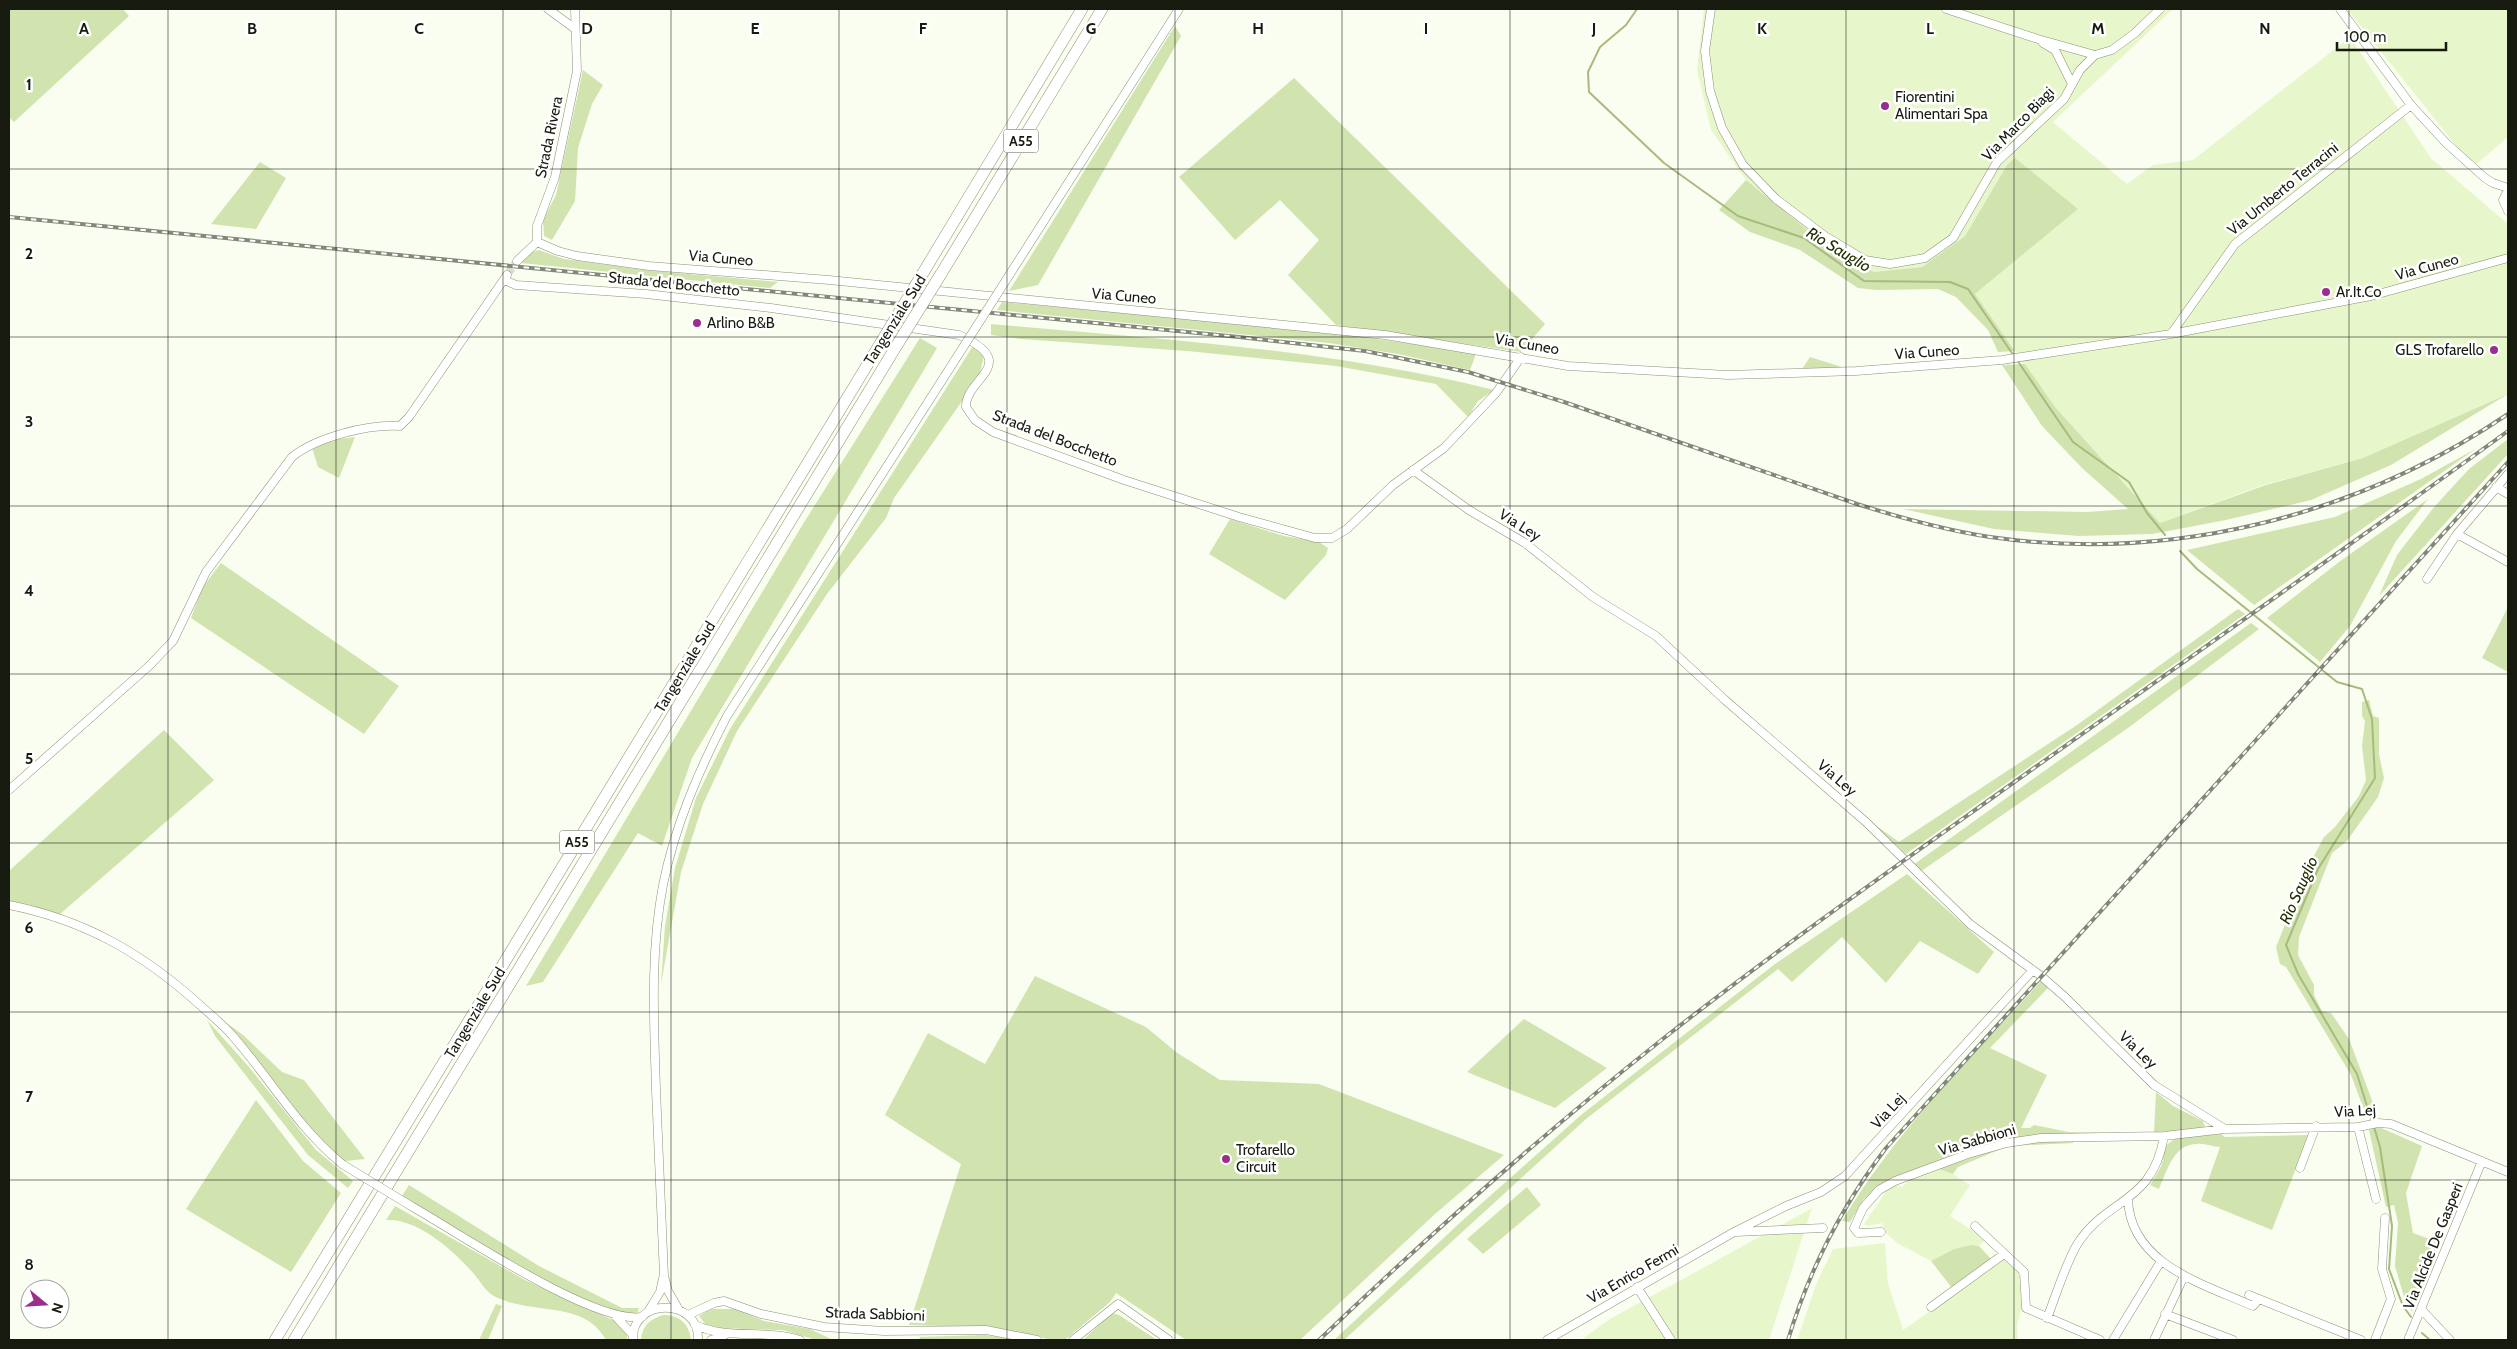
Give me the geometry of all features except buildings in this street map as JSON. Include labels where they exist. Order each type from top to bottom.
[{"type":"highway","name":"Tangenziale Sud","points":[[275,1340],[1082,9]]},
{"type":"highway","name":"Tangenziale Sud","points":[[294,1340],[1102,9]]},
{"type":"street","points":[[548,9],[574,28]]},
{"type":"street","name":"Strada Rivera","points":[[537,242],[538,226],[555,177],[577,71],[577,43],[574,28],[575,9]]},
{"type":"street","points":[[698,1340],[695,1325],[680,1310],[668,1291],[664,1276],[653,1019],[655,952],[663,886],[678,830],[699,771],[727,716],[1179,9]]},
{"type":"street","name":"Via Marco Biagi","points":[[1711,9],[1705,51],[1710,91],[1722,128],[1743,165],[1776,199],[1825,236],[1850,252],[1877,263],[1908,262],[1925,258],[1953,238],[1997,162],[2057,106],[2080,70],[2095,55],[2112,50],[2135,33],[2160,9]]},
{"type":"street","points":[[1946,9],[2038,39],[2095,55]]},
{"type":"street","points":[[2340,9],[2411,105],[2446,143],[2493,183],[2508,189],[2503,200]]},
{"type":"street","points":[[2038,39],[2055,50],[2072,84]]},
{"type":"street","name":"Via Umberto Terracini","points":[[2171,334],[2235,244],[2411,105]]},
{"type":"street","points":[[2493,183],[2508,211]]},
{"type":"street","points":[[517,261],[537,242]]},
{"type":"street","name":"Via Cuneo","points":[[537,242],[558,251],[577,256],[649,266],[829,280],[1385,335],[1568,366],[1728,375],[1856,371],[2002,360],[2018,356],[2171,334],[2371,296],[2508,258]]},
{"type":"street","name":"Strada del Bocchetto","points":[[9,790],[149,666],[173,641],[206,572],[292,457],[302,449],[342,434],[382,425],[400,426],[409,417],[506,278],[516,285],[646,294],[771,308],[958,335],[984,348],[987,356],[986,370],[968,397],[966,407],[975,420],[993,432],[1133,483],[1239,517],[1315,538],[1340,535],[1394,485],[1444,448],[1496,393],[1521,357]]},
{"type":"street","name":"Via Ley","points":[[1413,470],[1469,510],[1525,543],[1593,597],[1656,636],[1725,700],[1866,822],[1970,924],[2033,970],[2065,997],[2154,1085],[2225,1129]]},
{"type":"street","points":[[2427,579],[2457,534],[2508,474]]},
{"type":"street","points":[[2496,487],[2508,494]]},
{"type":"street","points":[[2457,534],[2508,562]]},
{"type":"street","points":[[9,905],[101,935],[119,944],[168,976],[231,1034],[318,1144],[342,1164],[411,1206],[532,1277],[615,1316],[632,1318],[669,1307],[680,1310]]},
{"type":"street","name":"Via Lej","points":[[1734,1232],[1786,1206],[1821,1192],[1845,1176],[2033,970]]},
{"type":"street","name":"Via Lej","points":[[2164,1136],[2225,1129],[2316,1126],[2358,1127],[2378,1123],[2391,1124],[2508,1172]]},
{"type":"street","points":[[2300,1168],[2316,1126]]},
{"type":"street","points":[[2358,1127],[2376,1199]]},
{"type":"street","points":[[2047,1318],[2078,1244],[2095,1223],[2128,1199],[2154,1172],[2161,1153],[2164,1136]]},
{"type":"street","name":"Via Sabbioni","points":[[1881,1232],[1858,1233],[1854,1228],[1863,1208],[1879,1190],[1895,1181],[1968,1154],[2008,1143],[2042,1138],[2164,1136]]},
{"type":"street","name":"Via Alcide De Gasperi","points":[[2408,1340],[2482,1161]]},
{"type":"street","points":[[2128,1199],[2128,1211],[2140,1242],[2160,1261],[2184,1276],[2253,1306],[2259,1299]]},
{"type":"street","points":[[2375,1340],[2391,1299],[2382,1269],[2384,1218]]},
{"type":"street","points":[[1975,1226],[2024,1272],[2026,1308],[2100,1340]]},
{"type":"street","points":[[1734,1232],[1824,1228]]},
{"type":"street","name":"Via Enrico Fermi","points":[[1546,1340],[1734,1232]]},
{"type":"street","points":[[1931,1306],[2004,1254]]},
{"type":"street","points":[[2113,1340],[2160,1261]]},
{"type":"street","points":[[615,1316],[633,1338],[645,1314],[660,1292],[664,1276]]},
{"type":"street","points":[[2154,1340],[2184,1276]]},
{"type":"street","points":[[1637,1287],[1671,1340]]},
{"type":"street","points":[[2248,1295],[2361,1340]]},
{"type":"street","name":"Strada Sabbioni","points":[[688,1316],[714,1303],[724,1301],[761,1314],[824,1326],[876,1330],[986,1330],[1037,1340]]},
{"type":"street","points":[[1073,1340],[1118,1304],[1169,1340]]},
{"type":"street","points":[[2422,1310],[2450,1340]]},
{"type":"street","points":[[2165,1314],[2233,1340]]},
{"type":"street","points":[[695,1325],[717,1332],[772,1334],[800,1340]]},
{"type":"street","points":[[711,1340],[732,1333]]},
{"type":"shaded area","points":[[9,9],[123,9],[129,16],[14,122],[9,117]]},
{"type":"shaded area","points":[[1704,9],[2173,9],[2053,122],[2127,184],[2153,165],[2193,160],[2350,37],[2431,158],[2508,224],[2508,394],[2363,458],[2260,486],[2160,523],[2055,407],[1975,294],[2078,209],[2007,165],[1965,236],[1922,267],[1873,272],[1832,250],[1746,180],[1711,130],[1697,70]]},
{"type":"shaded area","points":[[2347,9],[2508,9],[2508,137],[2473,167]]},
{"type":"shaded area","points":[[1175,26],[1181,36],[1038,285],[1009,291]]},
{"type":"shaded area","points":[[583,70],[603,85],[592,104],[578,148],[575,201],[552,240],[544,236],[543,220],[556,195]]},
{"type":"shaded area","points":[[1294,78],[1545,324],[1521,352],[1336,325],[1288,275],[1319,240],[1280,200],[1235,240],[1179,177]]},
{"type":"shaded area","points":[[2015,158],[2078,209],[1975,294],[2015,351],[1998,352],[1988,330],[1956,297],[1938,289],[1877,290],[1858,288],[1800,250],[1750,232],[1719,210],[1746,180],[1832,250],[1874,272],[1922,267],[1965,236],[2007,165]]},
{"type":"shaded area","points":[[260,162],[286,178],[256,229],[211,224]]},
{"type":"shaded area","points":[[539,250],[564,259],[645,270],[778,282],[770,288],[521,263],[529,253]]},
{"type":"shaded area","points":[[1002,302],[1299,330],[1476,354],[1470,370],[1398,354],[1329,343],[997,310]]},
{"type":"shaded area","points":[[991,324],[1244,347],[1307,355],[1369,364],[1494,390],[1478,401],[1468,417],[1436,384],[1336,366],[1187,351],[991,335]]},
{"type":"shaded area","points":[[920,338],[937,348],[692,758],[662,846],[638,833],[543,982],[526,986],[803,524]]},
{"type":"shaded area","points":[[973,346],[984,356],[979,377],[894,498],[886,518],[827,594],[737,731],[703,804],[681,872],[661,984],[665,926],[675,868],[696,798],[730,729]]},
{"type":"shaded area","points":[[1810,357],[1845,368],[1802,369]]},
{"type":"shaded area","points":[[2025,364],[2055,407],[2160,523],[2266,485],[2363,458],[2508,394],[2391,465],[2311,500],[2226,520],[2152,534],[2079,536],[1994,529],[1903,509],[2087,512],[2128,509],[2082,468],[2042,426],[2002,365]]},
{"type":"shaded area","points":[[355,437],[339,478],[318,467],[312,448],[339,439]]},
{"type":"shaded area","points":[[2508,439],[2508,454],[2379,596],[2397,555],[2435,506],[2469,469]]},
{"type":"shaded area","points":[[2477,448],[2254,605],[2187,550],[2335,517],[2421,479]]},
{"type":"shaded area","points":[[2428,499],[2396,541],[2350,626],[2320,662],[2267,618],[2339,562]]},
{"type":"shaded area","points":[[1230,519],[1284,536],[1319,542],[1328,548],[1326,555],[1285,600],[1209,554]]},
{"type":"shaded area","points":[[221,563],[399,686],[364,734],[191,618],[202,588]]},
{"type":"shaded area","points":[[2508,607],[2508,672],[2482,658]]},
{"type":"shaded area","points":[[2238,609],[2245,614],[1906,854],[1871,822],[1899,842],[2077,725]]},
{"type":"shaded area","points":[[2251,623],[2259,629],[2128,728],[1920,872],[1913,865]]},
{"type":"shaded area","points":[[2369,700],[2373,716],[2379,718],[2379,754],[2384,778],[2378,797],[2347,841],[2332,853],[2299,937],[2298,955],[2314,985],[2314,995],[2322,1011],[2331,1013],[2349,1039],[2373,1103],[2373,1116],[2366,1115],[2351,1075],[2286,967],[2280,964],[2276,947],[2309,865],[2324,837],[2335,827],[2359,796],[2366,780],[2362,746],[2365,721],[2362,716],[2362,702]]},
{"type":"shaded area","points":[[164,730],[214,780],[59,915],[9,901],[9,871]]},
{"type":"shaded area","points":[[1907,874],[1994,952],[1978,974],[1920,941],[1886,983],[1842,937],[1792,982],[1778,969],[1586,1119],[1344,1340],[1334,1340],[1464,1219],[1581,1115],[1775,964]]},
{"type":"shaded area","name":"Trofarello Circuit","points":[[1035,976],[1146,1027],[1176,1052],[1220,1080],[1319,1084],[1504,1155],[1435,1214],[1300,1340],[1186,1340],[1116,1293],[1110,1302],[1065,1340],[1053,1340],[995,1328],[909,1325],[961,1164],[885,1115],[928,1033],[985,1064]]},
{"type":"shaded area","points":[[2041,981],[2048,988],[1990,1048],[2047,1075],[2021,1128],[2030,1128],[2034,1125],[2069,1132],[2106,1133],[2042,1135],[2005,1140],[1878,1187],[1864,1199],[1850,1222],[1842,1221],[1863,1188],[1910,1126],[1961,1067]]},
{"type":"shaded area","points":[[1524,1019],[1607,1068],[1555,1108],[1467,1072]]},
{"type":"shaded area","points":[[207,1020],[249,1067],[316,1150],[353,1181],[348,1188],[308,1155],[215,1036]]},
{"type":"shaded area","points":[[224,1021],[243,1035],[282,1072],[304,1080],[365,1159],[345,1161],[328,1146],[280,1094]]},
{"type":"shaded area","points":[[2156,1092],[2173,1106],[2203,1121],[2205,1126],[2201,1130],[2154,1132]]},
{"type":"shaded area","points":[[256,1100],[303,1161],[341,1193],[291,1272],[186,1209]]},
{"type":"shaded area","points":[[2379,1127],[2422,1146],[2406,1193],[2413,1233],[2440,1243],[2412,1312],[2404,1297],[2395,1266],[2398,1223],[2394,1205],[2386,1207],[2369,1130]]},
{"type":"shaded area","points":[[2222,1134],[2224,1137],[2309,1135],[2272,1230],[2201,1201],[2220,1147],[2200,1144],[2182,1148],[2168,1166],[2159,1189],[2150,1185],[2161,1167],[2164,1150],[2169,1143],[2183,1137]]},
{"type":"shaded area","points":[[2075,1139],[2073,1143],[2008,1146],[1958,1167],[1953,1174],[1939,1169],[2008,1145],[2042,1140]]},
{"type":"shaded area","points":[[1939,1169],[1948,1171],[1970,1185],[1950,1216],[1986,1239],[1979,1246],[1971,1245],[1954,1249],[1931,1261],[1897,1243],[1884,1231],[1882,1223],[1868,1226],[1864,1224],[1887,1190],[1894,1184],[1902,1187],[1913,1177]]},
{"type":"shaded area","points":[[409,1185],[539,1266],[622,1308],[639,1308],[637,1314],[620,1315],[545,1281],[402,1196]]},
{"type":"shaded area","points":[[1527,1187],[1541,1205],[1483,1254],[1467,1239]]},
{"type":"shaded area","points":[[395,1206],[525,1280],[616,1322],[625,1330],[627,1340],[606,1340],[596,1327],[571,1313],[524,1306],[494,1296],[446,1246],[423,1230],[410,1224],[386,1220]]},
{"type":"shaded area","points":[[1812,1208],[1769,1340],[1581,1340],[1610,1319]]},
{"type":"shaded area","points":[[1885,1243],[1888,1283],[1903,1330],[2004,1260],[2021,1276],[2022,1308],[2017,1325],[2018,1340],[1797,1340],[1817,1282],[1833,1249]]},
{"type":"shaded area","points":[[1971,1245],[1979,1246],[1992,1260],[1952,1288],[1931,1261],[1954,1249]]},
{"type":"shaded area","points":[[496,1304],[502,1306],[488,1340],[479,1340]]},
{"type":"shaded area","points":[[710,1309],[736,1309],[764,1321],[810,1329],[833,1340],[816,1340],[783,1330],[715,1328],[706,1325],[699,1316]]},
{"type":"shaded area","points":[[1112,1313],[1119,1315],[1157,1340],[1083,1340]]},
{"type":"shaded area","points":[[663,1315],[669,1315],[683,1322],[688,1329],[691,1340],[641,1340],[645,1327],[654,1319]]},
{"type":"shaded area","points":[[986,1335],[1015,1340],[919,1340],[920,1337]]},
{"type":"waterway","name":"Rio Sauglio","points":[[1637,9],[1626,25],[1600,47],[1588,72],[1589,92],[1664,163],[1738,216],[1804,238],[1864,281],[1950,282],[1968,289],[2014,356]]},
{"type":"waterway","name":"Rio Sauglio","points":[[2017,360],[2073,442],[2129,482],[2147,513],[2165,535]]},
{"type":"waterway","name":"Rio Sauglio","points":[[2180,551],[2197,569],[2337,682],[2362,689],[2372,719],[2375,778],[2318,869],[2286,945],[2298,974],[2357,1074],[2372,1122]]},
{"type":"waterway","name":"Rio Sauglio","points":[[2374,1127],[2380,1147],[2392,1226],[2389,1269],[2403,1306],[2411,1317]]},
{"type":"waterway","name":"Rio Sauglio","points":[[2422,1333],[2430,1340]]},
{"type":"tunnel","points":[[507,275],[517,261]]},
{"type":"railway","points":[[9,217],[1239,337],[1365,351],[1468,372],[1564,402],[1857,504],[1907,519],[1990,537],[2058,543],[2126,543],[2194,536],[2261,524],[2326,505],[2389,480],[2450,450],[2508,414]]},
{"type":"railway","points":[[1319,1340],[1403,1261],[1531,1147],[1704,1007],[1868,886],[2508,431]]},
{"type":"railway","points":[[1788,1340],[1796,1314],[1828,1240],[1855,1193],[1886,1148],[2508,462]]},
{"type":"place","name":"Fiorentini Alimentari Spa","points":[[1885,106]]},
{"type":"place","name":"Ar.It.Co","points":[[2326,292]]},
{"type":"place","name":"Arlino B&B","points":[[697,323]]},
{"type":"place","name":"GLS Trofarello","points":[[2494,350]]},
{"type":"place","name":"Trofarello Circuit","points":[[1226,1159]]}]
